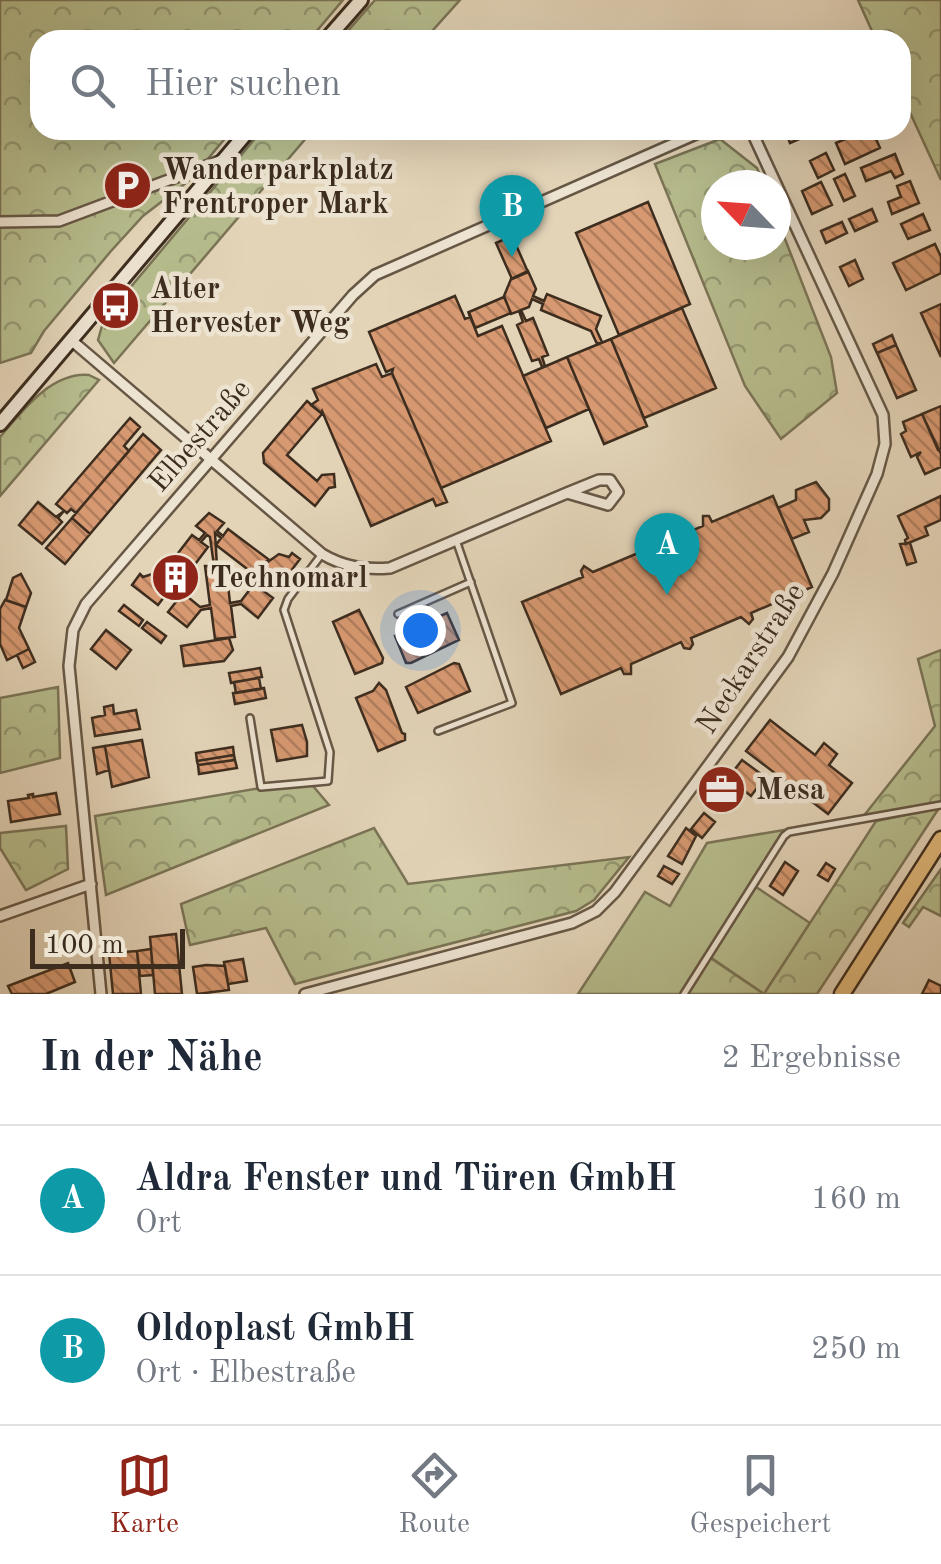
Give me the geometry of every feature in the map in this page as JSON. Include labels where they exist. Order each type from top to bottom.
[{"type":"main road","points":[[335,30],[361,0]]},
{"type":"main road","points":[[0,424],[240,140]]},
{"type":"main road","points":[[842,994],[941,839]]},
{"type":"street","name":"Elbestraße","points":[[102,994],[69,666],[72,630],[86,604],[353,294],[375,274],[681,140]]},
{"type":"street","name":"Neckarstraße","points":[[305,994],[572,922],[596,910],[616,892],[771,684],[817,604],[882,459],[884,415],[756,140]]},
{"type":"street","points":[[0,222],[59,221],[224,159]]},
{"type":"street","points":[[72,340],[338,564],[390,568],[567,492],[600,480],[610,480],[618,492],[608,505],[567,492]]},
{"type":"street","points":[[0,916],[91,884]]},
{"type":"lane","points":[[438,731],[512,703],[456,540]]},
{"type":"lane","points":[[250,718],[261,787],[328,781],[330,752],[284,610],[322,554]]},
{"type":"lane","points":[[398,614],[471,582]]},
{"type":"lane","points":[[684,994],[789,832],[941,805]]},
{"type":"green space","points":[[0,0],[343,0],[318,30],[30,30],[30,140],[224,140],[191,179],[143,216],[111,251],[44,331],[31,353],[0,363]]},
{"type":"green space","points":[[375,0],[460,0],[433,30],[349,30]]},
{"type":"green space","points":[[858,0],[941,0],[941,180],[911,115],[911,30],[872,30]]},
{"type":"green space","points":[[254,140],[304,140],[114,363],[98,340],[104,319]]},
{"type":"green space","points":[[717,140],[758,170],[701,170],[701,260],[791,260],[791,254],[831,357],[837,393],[781,439],[745,386],[655,164]]},
{"type":"green space","points":[[89,375],[99,380],[0,496],[0,437],[50,386]]},
{"type":"green space","points":[[941,650],[941,802],[862,818],[935,726],[918,659]]},
{"type":"green space","points":[[58,687],[60,758],[0,773],[0,698]]},
{"type":"green space","points":[[308,780],[329,805],[106,895],[95,816]]},
{"type":"green space","points":[[939,808],[817,994],[764,994],[876,821]]},
{"type":"green space","points":[[66,826],[68,869],[26,890],[0,848],[0,833]]},
{"type":"green space","points":[[374,828],[408,884],[629,857],[594,900],[576,911],[295,984],[266,928],[190,945],[181,904]]},
{"type":"green space","points":[[784,830],[750,883],[810,923],[764,994],[710,957],[687,994],[578,994],[645,892],[670,906],[707,843]]},
{"type":"green space","points":[[941,869],[941,916],[923,907],[909,927],[903,923]]},
{"type":"green space","points":[[709,957],[764,994],[687,994]]},
{"type":"building","points":[[876,140],[880,148],[845,164],[836,143]]},
{"type":"building","points":[[826,153],[834,170],[818,178],[810,161]]},
{"type":"building","points":[[895,154],[903,174],[895,178],[891,171],[866,181],[861,168]]},
{"type":"building","points":[[845,174],[855,196],[844,201],[834,179]]},
{"type":"building","points":[[910,181],[919,203],[892,214],[888,202],[901,197],[897,186]]},
{"type":"building","points":[[821,182],[832,205],[812,214],[802,191]]},
{"type":"building","points":[[648,202],[690,304],[619,335],[576,233]]},
{"type":"building","points":[[872,209],[877,221],[855,231],[849,219]]},
{"type":"building","points":[[923,214],[930,230],[908,239],[901,224]]},
{"type":"building","points":[[842,222],[847,233],[826,243],[821,231]]},
{"type":"building","points":[[512,236],[528,272],[512,279],[496,243]]},
{"type":"building","points":[[935,244],[941,257],[941,273],[906,290],[893,263]]},
{"type":"building","points":[[855,260],[863,279],[849,286],[840,267]]},
{"type":"building","points":[[528,271],[536,289],[533,296],[544,301],[547,294],[601,316],[596,329],[602,342],[597,344],[591,331],[541,310],[543,304],[532,299],[529,307],[521,310],[526,321],[533,318],[548,355],[542,357],[545,366],[539,359],[532,361],[517,325],[523,322],[519,311],[511,314],[504,296],[511,279]]},
{"type":"building","points":[[455,296],[465,319],[470,317],[468,311],[478,336],[502,326],[551,441],[441,488],[393,369],[386,372],[369,332]]},
{"type":"building","points":[[504,297],[511,313],[475,328],[469,312]]},
{"type":"building","points":[[941,304],[941,357],[921,313]]},
{"type":"building","points":[[682,308],[716,388],[644,418],[611,339]]},
{"type":"building","points":[[892,335],[896,345],[877,353],[873,344]]},
{"type":"building","points":[[611,339],[647,426],[604,444],[567,357]]},
{"type":"building","points":[[896,345],[916,390],[897,398],[877,353]]},
{"type":"building","points":[[567,357],[589,409],[546,428],[523,376]]},
{"type":"building","points":[[376,364],[382,377],[392,373],[447,502],[436,506],[433,499],[371,526],[322,411],[311,405],[318,400],[313,389]]},
{"type":"building","points":[[307,401],[322,414],[287,455],[317,481],[322,475],[334,474],[335,487],[329,488],[315,506],[264,463],[263,453]]},
{"type":"building","points":[[941,406],[941,449],[938,450],[922,414]]},
{"type":"building","points":[[922,414],[941,454],[941,467],[925,474],[917,457],[921,452],[911,457],[901,434],[906,431],[903,422]]},
{"type":"building","points":[[130,418],[140,427],[124,446],[129,451],[76,513],[71,509],[67,513],[56,504]]},
{"type":"building","points":[[143,434],[161,450],[90,534],[72,518]]},
{"type":"building","points":[[816,482],[829,499],[829,510],[821,518],[804,520],[809,532],[792,539],[778,508],[796,500],[796,490]]},
{"type":"building","points":[[773,496],[812,587],[751,613],[753,619],[749,624],[741,617],[691,638],[690,649],[681,642],[631,664],[631,674],[624,674],[621,668],[561,694],[522,602],[583,577],[584,566],[593,572],[643,551],[644,541],[653,547],[703,526],[703,516],[709,516],[712,522]]},
{"type":"building","points":[[941,496],[941,520],[925,527],[928,535],[906,544],[908,538],[898,516]]},
{"type":"building","points":[[38,502],[56,517],[64,511],[58,518],[62,522],[42,544],[19,525]]},
{"type":"building","name":"Technomarl","points":[[209,513],[224,523],[217,531],[223,536],[228,529],[268,559],[255,575],[216,545],[221,538],[215,533],[217,566],[226,567],[230,603],[241,601],[254,584],[273,598],[258,618],[241,604],[231,606],[235,637],[215,639],[211,608],[201,610],[187,627],[168,612],[183,593],[200,607],[210,605],[205,566],[214,566],[207,535],[201,542],[208,547],[178,587],[162,574],[192,535],[199,540],[205,533],[196,526]]},
{"type":"building","points":[[72,518],[90,534],[65,564],[46,548]]},
{"type":"building","points":[[910,543],[916,562],[907,565],[900,544]]},
{"type":"building","points":[[292,553],[300,559],[281,584],[262,566],[279,554],[289,557]]},
{"type":"building","points":[[21,574],[31,593],[26,607],[6,600],[13,578]]},
{"type":"building","points":[[140,574],[160,579],[162,574],[169,580],[159,592],[164,597],[158,605],[132,585]]},
{"type":"building","points":[[5,600],[26,607],[19,628],[29,649],[7,660],[0,644],[0,609]]},
{"type":"building","points":[[124,605],[143,620],[139,626],[119,611]]},
{"type":"building","points":[[359,610],[383,658],[382,663],[355,674],[333,622]]},
{"type":"building","points":[[447,613],[459,640],[406,663],[395,636]]},
{"type":"building","points":[[147,622],[166,636],[161,643],[142,628]]},
{"type":"building","points":[[106,630],[131,650],[116,669],[91,649]]},
{"type":"building","points":[[229,638],[233,650],[224,661],[184,666],[181,646]]},
{"type":"building","points":[[29,649],[35,662],[23,668],[17,655]]},
{"type":"building","points":[[459,664],[470,691],[418,713],[406,687]]},
{"type":"building","points":[[260,668],[262,677],[231,683],[229,673]]},
{"type":"building","points":[[259,678],[261,689],[236,693],[234,682]]},
{"type":"building","points":[[379,683],[386,690],[405,740],[378,751],[356,698],[373,691]]},
{"type":"building","points":[[264,688],[266,698],[235,704],[233,693]]},
{"type":"building","points":[[113,705],[114,714],[136,710],[140,729],[95,736],[92,718],[105,715],[104,707]]},
{"type":"building","points":[[770,720],[815,755],[824,743],[837,754],[829,765],[852,783],[828,814],[746,751]]},
{"type":"building","points":[[302,725],[307,756],[277,761],[271,730]]},
{"type":"building","points":[[142,740],[149,777],[112,787],[105,746]]},
{"type":"building","points":[[105,746],[109,770],[97,774],[93,748]]},
{"type":"building","points":[[233,747],[234,755],[197,761],[196,753]]},
{"type":"building","points":[[234,755],[235,760],[198,765],[197,761]]},
{"type":"building","points":[[235,760],[237,768],[199,774],[198,765]]},
{"type":"building","points":[[742,760],[765,777],[751,796],[728,778]]},
{"type":"building","points":[[723,774],[736,784],[722,803],[708,793]]},
{"type":"building","points":[[56,793],[60,814],[11,822],[8,801]]},
{"type":"building","points":[[704,813],[715,822],[702,838],[691,829]]},
{"type":"building","points":[[686,828],[696,836],[682,864],[668,856]]},
{"type":"building","points":[[785,862],[798,871],[783,895],[770,886]]},
{"type":"building","points":[[826,863],[835,869],[828,881],[818,875]]},
{"type":"building","points":[[664,866],[679,874],[672,884],[658,876]]},
{"type":"building","points":[[176,934],[182,994],[155,994],[150,937]]},
{"type":"building","points":[[151,949],[153,975],[140,976],[137,951]]},
{"type":"building","points":[[137,951],[141,994],[113,994],[109,953]]},
{"type":"building","points":[[243,959],[247,981],[228,984],[224,962]]},
{"type":"building","points":[[68,963],[75,982],[46,994],[12,994],[8,986]]},
{"type":"building","points":[[225,966],[229,990],[197,994],[193,967]]},
{"type":"building","points":[[929,980],[941,986],[941,994],[922,994]]},
{"type":"place","name":"Wanderparkplatz Frentroper Mark","points":[[127,186]]},
{"type":"place","name":"Oldoplast GmbH","points":[[512,257]]},
{"type":"place","name":"Alter Hervester Weg","points":[[115,305]]},
{"type":"place","name":"Technomarl","points":[[175,577]]},
{"type":"place","name":"Aldra Fenster und Türen GmbH","points":[[667,595]]},
{"type":"place","name":"Mesa","points":[[721,789]]}]
